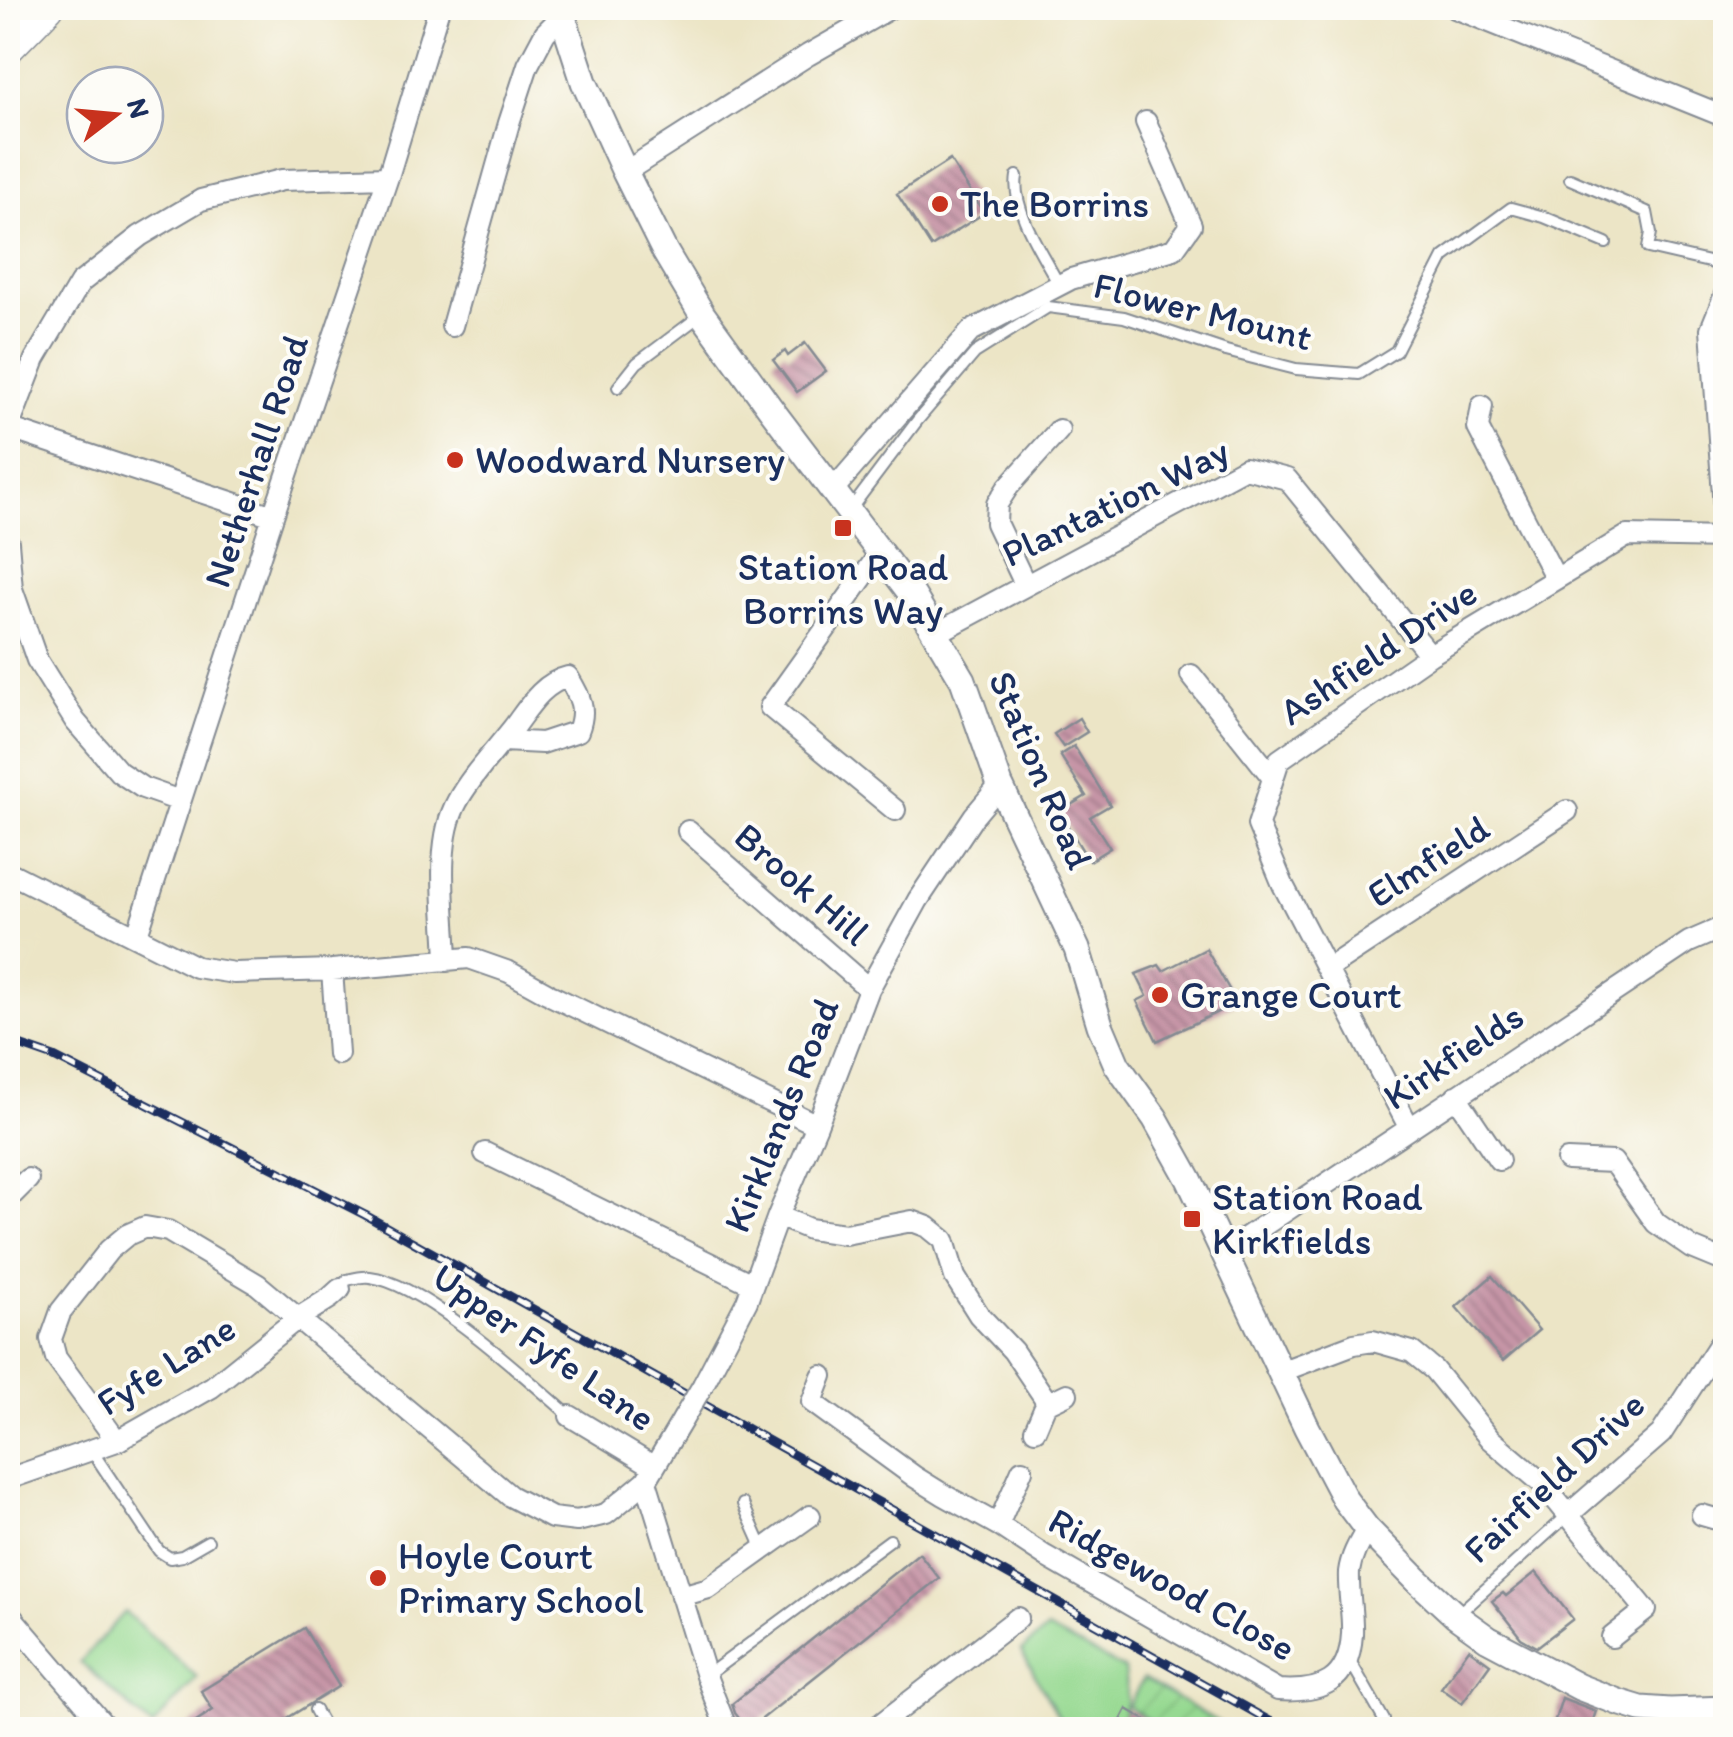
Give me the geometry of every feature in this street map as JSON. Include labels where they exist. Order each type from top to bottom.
[{"type":"main road","points":[[8,50],[48,8]]},
{"type":"street","name":"Netherhall Road","points":[[136,936],[388,177],[438,8]]},
{"type":"street","points":[[625,172],[808,55],[890,8]]},
{"type":"street","points":[[1456,8],[1726,117]]},
{"type":"street","points":[[452,326],[528,65],[561,12]]},
{"type":"street","name":"Station Road","points":[[561,12],[584,82],[625,172],[702,314],[880,553],[937,633],[964,680],[1000,786],[1077,949],[1100,1025],[1117,1065],[1155,1118],[1189,1179],[1345,1500],[1367,1530],[1417,1580],[1488,1639],[1579,1686],[1641,1709],[1726,1709]]},
{"type":"street","points":[[834,490],[970,331],[1071,279],[1174,249],[1191,225],[1146,122]]},
{"type":"street","points":[[8,442],[8,428],[35,359],[80,283],[140,236],[202,200],[282,180],[388,177]]},
{"type":"street","points":[[1726,292],[1711,329],[1726,537]]},
{"type":"street","points":[[1482,406],[1478,428],[1556,579]]},
{"type":"street","points":[[8,428],[273,516]]},
{"type":"street","points":[[1025,584],[996,523],[997,504],[1059,430]]},
{"type":"street","name":"Plantation Way","points":[[937,633],[1245,468],[1287,480],[1430,655]]},
{"type":"street","name":"Ashfield Drive","points":[[1409,1127],[1283,885],[1258,826],[1279,760],[1430,655],[1627,536],[1726,537]]},
{"type":"street","points":[[8,542],[12,590],[37,660],[75,721],[119,772],[143,788],[180,801]]},
{"type":"street","points":[[880,553],[770,707],[896,810]]},
{"type":"street","points":[[448,961],[444,866],[447,825],[458,799],[503,741],[542,692],[567,670],[580,697],[584,718],[578,731],[542,743],[503,741]]},
{"type":"street","points":[[1191,676],[1273,778]]},
{"type":"street","name":"Kirklands Road","points":[[117,1442],[56,1358],[51,1339],[61,1311],[109,1250],[145,1226],[168,1230],[257,1284],[510,1496],[552,1518],[577,1522],[606,1514],[649,1473],[703,1385],[747,1301],[869,989],[918,900],[974,816],[1000,786]]},
{"type":"street","name":"Elmfield","points":[[1326,969],[1567,811]]},
{"type":"street","name":"Brook Hill","points":[[688,832],[869,989]]},
{"type":"street","points":[[8,872],[196,967],[234,973],[332,970],[470,958],[509,972],[818,1125]]},
{"type":"street","name":"Kirkfields","points":[[1224,1252],[1689,942],[1726,926]]},
{"type":"street","points":[[332,970],[338,1054]]},
{"type":"street","points":[[1456,1096],[1499,1160]]},
{"type":"street","points":[[485,1154],[752,1284]]},
{"type":"street","points":[[1567,1160],[1614,1162],[1656,1222],[1692,1248],[1726,1262]]},
{"type":"street","points":[[8,1200],[28,1178]]},
{"type":"street","points":[[778,1216],[809,1229],[845,1234],[912,1221],[928,1227],[944,1240],[966,1295],[1013,1351],[1044,1397],[1046,1404],[1035,1430]]},
{"type":"street","name":"Fyfe Lane","points":[[8,1479],[117,1442],[212,1387],[340,1289]]},
{"type":"street","name":"Fairfield Drive","points":[[1569,1514],[1661,1434],[1726,1334]]},
{"type":"street","points":[[1280,1372],[1354,1344],[1373,1341],[1412,1352],[1434,1370],[1490,1439],[1542,1483],[1646,1610],[1612,1637]]},
{"type":"street","name":"Ridgewood Close","points":[[822,1376],[812,1402],[916,1477],[1278,1690],[1303,1692],[1320,1688],[1335,1680],[1348,1658],[1352,1634],[1349,1571],[1367,1530]]},
{"type":"street","points":[[1046,1404],[1067,1394]]},
{"type":"street","name":"Upper Fyfe Lane","points":[[570,1416],[649,1473]]},
{"type":"street","name":"Ridgewood Close","points":[[998,1525],[1022,1470]]},
{"type":"street","points":[[649,1473],[681,1596],[727,1730]]},
{"type":"street","points":[[1702,1515],[1726,1522]]},
{"type":"street","points":[[681,1596],[709,1588],[810,1516]]},
{"type":"street","points":[[8,1613],[108,1730]]},
{"type":"street","points":[[873,1730],[1018,1618]]},
{"type":"lane","points":[[1017,176],[1015,189],[1024,218],[1059,286]]},
{"type":"lane","points":[[1570,178],[1647,212],[1651,234],[1648,248],[1726,266]]},
{"type":"lane","name":"Flower Mount","points":[[849,511],[917,420],[975,354],[1048,307],[1124,317],[1296,369],[1359,374],[1396,351],[1444,257],[1511,208],[1606,242]]},
{"type":"lane","points":[[618,387],[637,362],[702,314]]},
{"type":"lane","name":"Upper Fyfe Lane","points":[[340,1289],[347,1280],[374,1277],[442,1310],[570,1416]]},
{"type":"lane","points":[[91,1450],[159,1551],[170,1558],[182,1556],[208,1541]]},
{"type":"lane","points":[[743,1504],[763,1549]]},
{"type":"lane","name":"Fairfield Drive","points":[[1456,1616],[1569,1514]]},
{"type":"lane","points":[[706,1676],[890,1540]]},
{"type":"lane","points":[[1348,1658],[1384,1720],[1381,1728]]},
{"type":"lane","points":[[315,1710],[326,1730]]},
{"type":"green space","points":[[125,1612],[197,1677],[152,1727],[80,1662]]},
{"type":"green space","points":[[1047,1629],[1124,1669],[1127,1699],[1120,1729],[1066,1729],[1021,1651]]},
{"type":"green space","points":[[1143,1679],[1230,1729],[1171,1729],[1152,1722],[1128,1707]]},
{"type":"building","name":"The Borrins","points":[[950,160],[984,213],[931,247],[897,194]]},
{"type":"building","points":[[805,343],[826,371],[797,392],[773,360],[785,351],[788,356]]},
{"type":"building","points":[[1079,718],[1087,732],[1063,747],[1054,734]]},
{"type":"building","points":[[1074,746],[1110,805],[1090,817],[1110,848],[1089,861],[1059,812],[1086,796],[1060,755]]},
{"type":"building","name":"Grange Court","points":[[1206,949],[1237,1003],[1157,1041],[1137,1001],[1147,996],[1136,974],[1159,965],[1163,971]]},
{"type":"building","points":[[1492,1276],[1539,1330],[1503,1361],[1456,1307]]},
{"type":"building","points":[[919,1553],[939,1578],[748,1730],[732,1704]]},
{"type":"building","points":[[1536,1572],[1573,1619],[1537,1647],[1521,1638],[1492,1601],[1503,1593],[1506,1596]]},
{"type":"building","points":[[304,1628],[339,1686],[286,1719],[292,1730],[182,1730],[213,1710],[201,1691]]},
{"type":"building","points":[[1469,1649],[1490,1664],[1462,1703],[1441,1688]]},
{"type":"building","points":[[1562,1698],[1596,1711],[1590,1730],[1562,1730],[1553,1726]]},
{"type":"building","points":[[1127,1709],[1163,1730],[1116,1730]]},
{"type":"railway","points":[[8,1041],[54,1057],[365,1215],[1286,1730]]},
{"type":"place","name":"The Borrins","points":[[940,204]]},
{"type":"place","name":"Woodward Nursery","points":[[455,460]]},
{"type":"place","name":"Station Road Borrins Way","points":[[843,528]]},
{"type":"place","name":"Grange Court","points":[[1160,995]]},
{"type":"place","name":"Station Road Kirkfields","points":[[1192,1219]]},
{"type":"place","name":"Hoyle Court Primary School","points":[[378,1578]]}]
